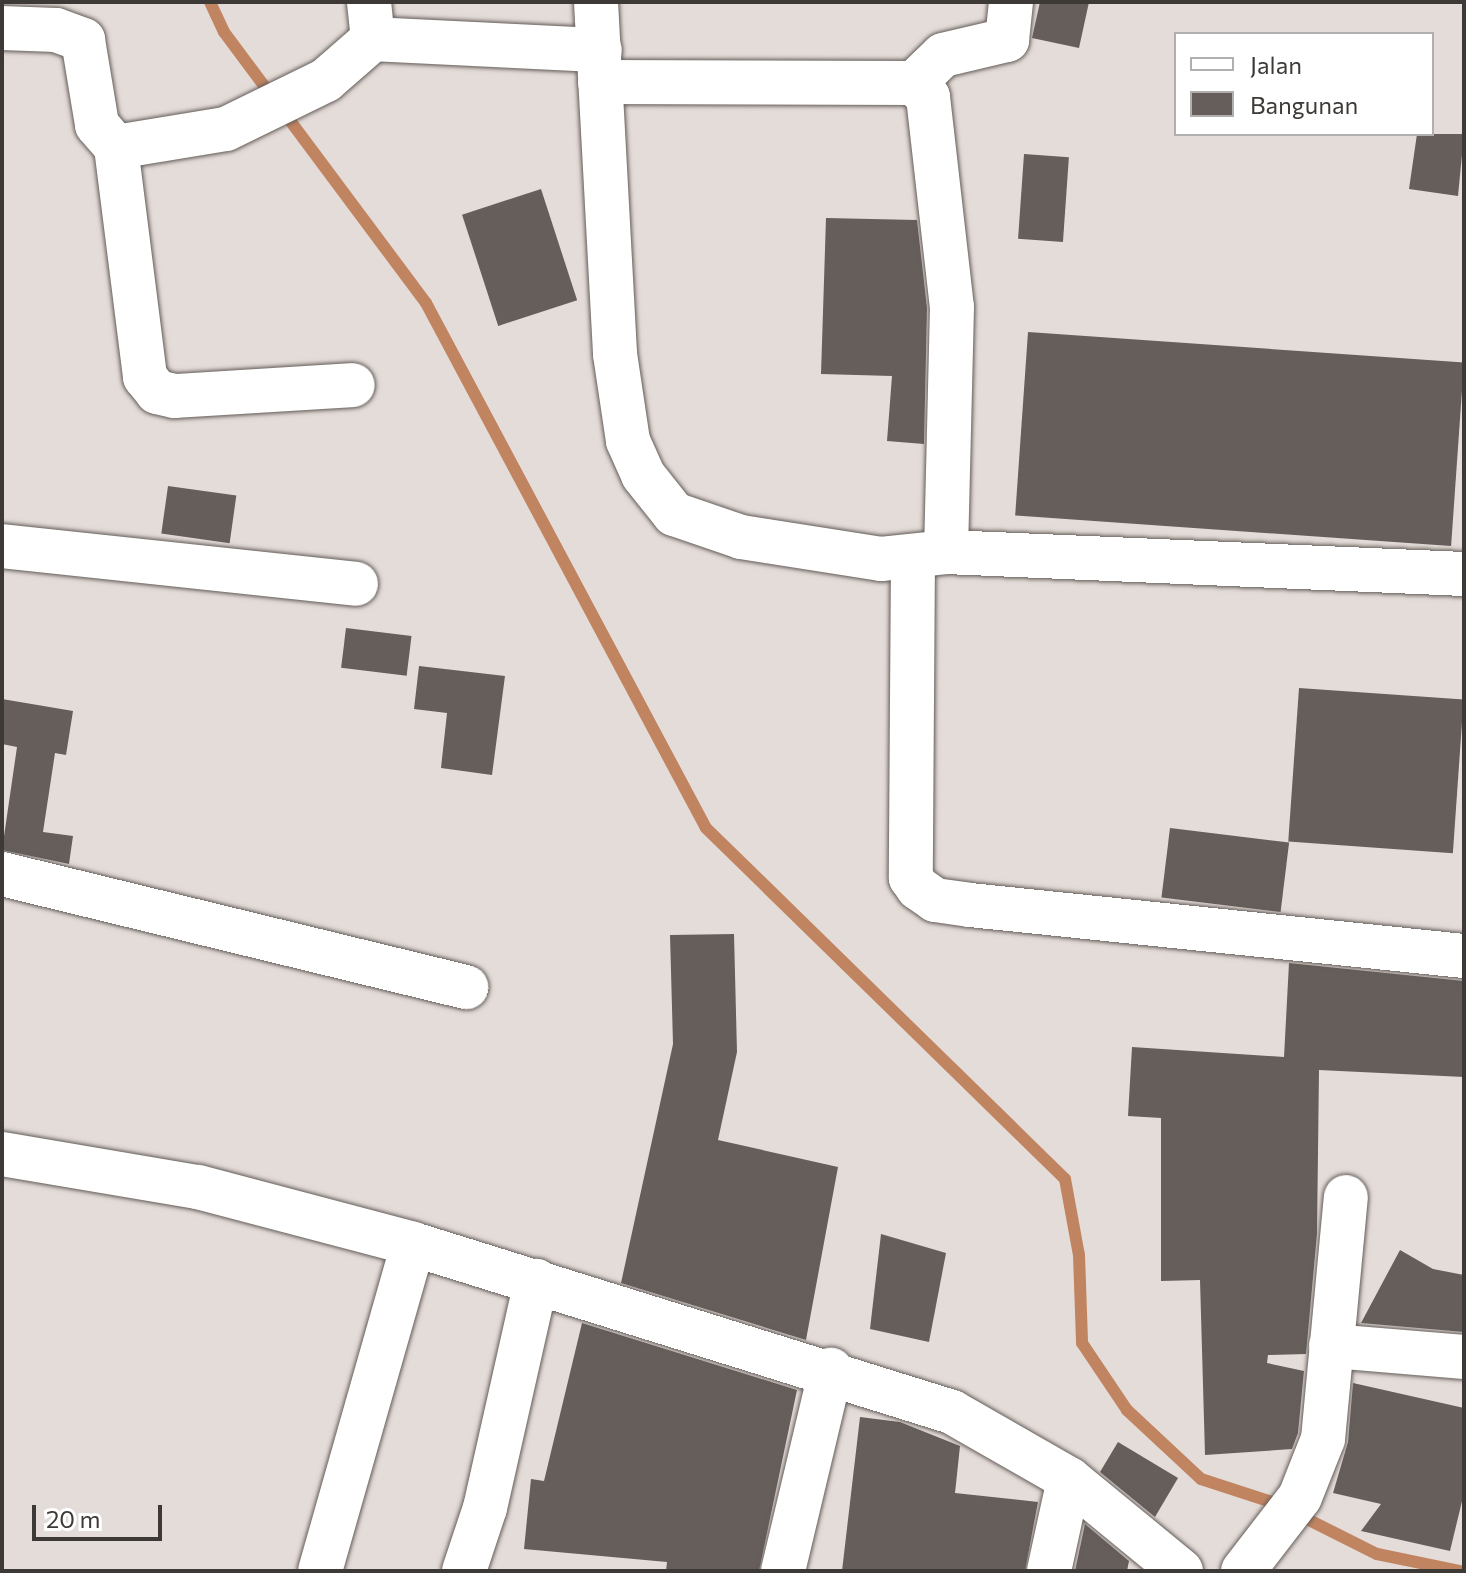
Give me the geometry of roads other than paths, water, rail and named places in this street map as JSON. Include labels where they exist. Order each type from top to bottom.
[{"type":"street","points":[[596,2],[615,354],[628,441],[643,475],[674,514],[741,537],[853,556],[930,554],[1464,574]]},
{"type":"street","points":[[914,83],[943,55],[1007,40],[1011,2]]},
{"type":"street","points":[[116,147],[226,129],[326,80],[371,20],[600,66],[914,83],[928,97],[934,116],[952,307],[930,554],[911,878],[926,894],[970,905],[1464,956]]},
{"type":"street","points":[[2,28],[56,30],[83,40],[97,125],[116,147],[145,377],[157,392],[175,396],[353,385]]},
{"type":"street","points":[[2,546],[356,584]]},
{"type":"street","points":[[2,874],[466,987]]},
{"type":"street","points":[[2,1154],[198,1187],[413,1244],[831,1370],[952,1412],[1069,1479],[1181,1571]]},
{"type":"street","points":[[1243,1571],[1292,1507],[1323,1439],[1346,1197]]},
{"type":"street","points":[[320,1571],[413,1244]]},
{"type":"street","points":[[464,1571],[485,1508],[536,1281]]},
{"type":"street","points":[[1331,1346],[1464,1357]]},
{"type":"street","points":[[783,1571],[831,1370]]},
{"type":"street","points":[[1049,1571],[1069,1479]]},
{"type":"waterway","points":[[210,2],[224,32],[426,303],[706,828],[1065,1179],[1079,1255],[1082,1343],[1127,1410],[1201,1479],[1275,1503],[1377,1554],[1460,1571]]}]
